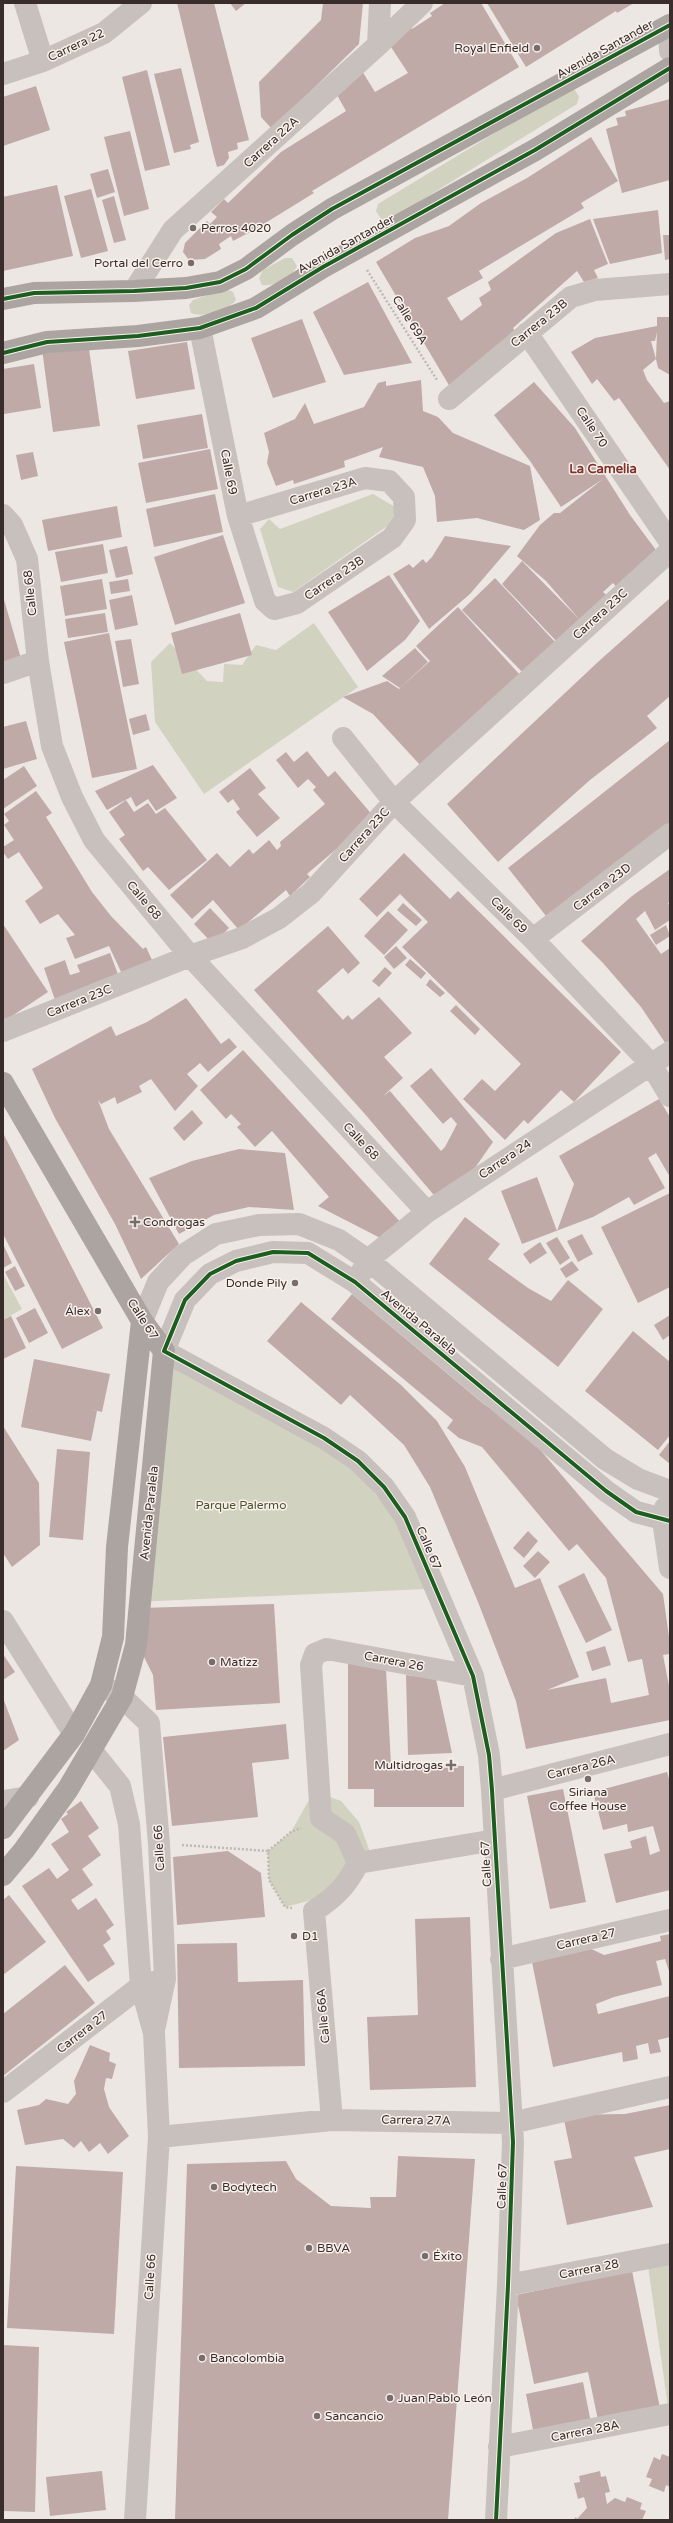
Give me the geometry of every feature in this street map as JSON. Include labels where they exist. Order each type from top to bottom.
[{"type":"main road","name":"Avenida Santander","points":[[3,299],[34,293],[134,291],[186,288],[220,282],[246,269],[292,235],[332,209],[670,26]]},
{"type":"main road","name":"Avenida Santander","points":[[3,353],[47,342],[138,336],[200,328],[256,308],[323,267],[355,251],[535,150],[670,68]]},
{"type":"main road","name":"Calle 67","points":[[3,1083],[142,1321],[164,1351]]},
{"type":"main road","name":"Avenida Paralela","points":[[3,1828],[28,1797],[74,1734],[101,1685],[113,1637],[117,1547],[142,1321]]},
{"type":"main road","name":"Avenida Paralela","points":[[3,1875],[24,1850],[68,1790],[122,1697],[136,1645],[164,1351]]},
{"type":"street","points":[[25,3],[43,61]]},
{"type":"street","name":"Carrera 22","points":[[3,74],[43,61],[104,33],[141,3]]},
{"type":"street","points":[[378,45],[380,3]]},
{"type":"street","name":"Carrera 22A","points":[[134,291],[173,230],[378,45],[422,3]]},
{"type":"street","points":[[670,26],[670,51]]},
{"type":"street","name":"Carrera 23B","points":[[449,399],[571,297],[595,290],[670,284]]},
{"type":"street","name":"Calle 69","points":[[200,328],[238,516],[265,601],[274,609]]},
{"type":"street","name":"Calle 70","points":[[527,333],[670,542]]},
{"type":"street","name":"Carrera 23A","points":[[238,516],[365,478],[389,481],[404,497]]},
{"type":"street","name":"Carrera 23B","points":[[274,609],[297,603],[392,538],[405,520],[404,497]]},
{"type":"street","name":"Calle 68","points":[[3,515],[12,525],[27,559],[38,661],[52,746],[72,797],[94,840],[190,956],[427,1212]]},
{"type":"street","name":"Carrera 23C","points":[[3,1032],[190,956],[242,938],[280,918],[310,893],[394,802],[670,551]]},
{"type":"street","points":[[3,673],[38,661]]},
{"type":"street","name":"Calle 69","points":[[343,738],[394,802],[533,939],[650,1064],[670,1096]]},
{"type":"street","name":"Carrera 23D","points":[[533,939],[670,834]]},
{"type":"street","name":"Carrera 24","points":[[355,1282],[368,1260],[427,1212],[670,1052]]},
{"type":"street","name":"Avenida Paralela","points":[[142,1321],[158,1282],[183,1255],[216,1234],[259,1225],[298,1224],[339,1240],[368,1260],[604,1459],[638,1479],[669,1491]]},
{"type":"street","name":"Avenida Paralela","points":[[164,1351],[185,1300],[210,1274],[236,1261],[273,1252],[308,1254],[355,1282],[606,1491],[636,1512],[666,1521]]},
{"type":"street","name":"Calle 67","points":[[164,1351],[324,1438],[358,1461],[384,1487],[404,1517],[473,1676],[489,1755],[492,1790],[513,2165],[496,2520]]},
{"type":"street","points":[[669,1491],[666,1521],[670,1568]]},
{"type":"street","points":[[3,1621],[74,1734]]},
{"type":"street","name":"Carrera 26","points":[[321,1818],[311,1665],[315,1654],[327,1649],[473,1676]]},
{"type":"street","name":"Calle 66","points":[[101,1685],[122,1697],[149,1723],[159,1844],[165,1979],[154,2033]]},
{"type":"street","name":"Carrera 26A","points":[[492,1790],[670,1744]]},
{"type":"street","name":"Calle 66","points":[[91,1750],[120,1786],[129,1824],[141,1986],[154,2033],[159,2137],[135,2520]]},
{"type":"street","points":[[3,1801],[28,1797]]},
{"type":"street","points":[[314,1911],[333,1898],[349,1882],[358,1863],[345,1834],[321,1818]]},
{"type":"street","points":[[358,1863],[495,1840]]},
{"type":"street","name":"Calle 66A","points":[[314,1911],[332,2120]]},
{"type":"street","name":"Carrera 27","points":[[501,1959],[670,1920]]},
{"type":"street","name":"Carrera 27","points":[[3,2092],[141,1986],[165,1979]]},
{"type":"street","name":"Carrera 27A","points":[[159,2137],[332,2120],[511,2123],[670,2087]]},
{"type":"street","name":"Carrera 28","points":[[508,2285],[670,2254]]},
{"type":"street","name":"Carrera 28A","points":[[499,2447],[670,2414]]},
{"type":"path","points":[[159,1844],[268,1850],[291,1832],[321,1818]]},
{"type":"path","points":[[268,1850],[269,1880],[285,1906],[314,1911]]},
{"type":"green space","points":[[567,89],[575,90],[579,97],[577,104],[388,221],[381,219],[376,211],[378,204]]},
{"type":"green space","points":[[285,258],[292,258],[297,266],[295,270],[277,283],[262,285],[259,278],[263,270]]},
{"type":"green space","points":[[226,289],[233,292],[236,300],[232,304],[221,310],[208,314],[202,315],[191,313],[189,305],[193,300]]},
{"type":"green space","points":[[373,494],[395,507],[393,522],[293,592],[278,587],[260,529],[269,519],[280,529]]},
{"type":"green space","points":[[314,623],[358,687],[204,794],[155,722],[151,662],[170,643],[207,681],[223,682],[224,664],[242,665],[256,645],[276,650]]},
{"type":"green space","points":[[3,1274],[22,1309],[3,1320]]},
{"type":"green space","name":"Parque Palermo","points":[[164,1351],[347,1462],[402,1525],[426,1589],[135,1602]]},
{"type":"green space","points":[[314,1791],[341,1801],[359,1822],[369,1849],[359,1875],[323,1897],[285,1907],[269,1880],[268,1851],[291,1832]]},
{"type":"green space","points":[[670,2261],[670,2421],[648,2266]]},
{"type":"building","points":[[177,3],[214,3],[249,140],[237,143],[238,149],[228,152],[229,158],[224,165],[217,167],[214,156]]},
{"type":"building","points":[[230,3],[246,3],[236,11]]},
{"type":"building","points":[[323,3],[363,3],[359,44],[272,129],[261,117],[259,82],[321,20]]},
{"type":"building","points":[[445,3],[481,3],[519,67],[312,191],[314,193],[254,230],[233,241],[231,236],[219,244],[221,249],[205,259],[189,260],[183,252],[185,243],[207,221],[210,224],[217,217],[211,212],[224,199],[228,203],[281,152],[346,111],[337,95],[362,71],[375,92],[408,73],[389,44],[409,25],[412,29],[432,16],[430,13]]},
{"type":"building","points":[[487,3],[634,3],[617,13],[616,11],[526,67]]},
{"type":"building","points":[[181,68],[199,142],[190,145],[191,149],[174,153],[154,74]]},
{"type":"building","points":[[147,70],[170,165],[145,171],[122,77]]},
{"type":"building","points":[[36,86],[50,130],[3,146],[3,97]]},
{"type":"building","points":[[670,99],[670,180],[622,193],[606,129],[618,125],[616,118],[626,116],[625,111]]},
{"type":"building","points":[[130,131],[149,209],[124,216],[104,137]]},
{"type":"building","points":[[591,137],[618,181],[581,203],[584,208],[479,271],[483,278],[447,298],[461,321],[482,305],[479,298],[491,290],[488,282],[556,233],[590,219],[608,264],[594,270],[598,278],[584,282],[577,271],[513,328],[517,334],[453,392],[376,262],[415,238],[449,226],[481,203],[527,178]]},
{"type":"building","points":[[108,169],[115,192],[97,198],[90,174]]},
{"type":"building","points":[[57,185],[73,256],[3,271],[3,197]]},
{"type":"building","points":[[91,189],[108,251],[81,258],[64,196]]},
{"type":"building","points":[[114,196],[126,240],[114,243],[102,200]]},
{"type":"building","points":[[658,210],[662,253],[610,264],[593,219]]},
{"type":"building","points":[[663,235],[670,235],[670,259],[665,260]]},
{"type":"building","points":[[368,282],[412,363],[344,375],[313,312]]},
{"type":"building","points":[[657,317],[670,317],[670,375],[658,368],[656,359],[643,370],[647,380],[664,403],[670,401],[670,470],[619,398],[614,401],[597,379],[592,384],[571,352],[595,338],[657,326]],"holes":[[[657,332],[656,359],[651,341],[655,341]]]},
{"type":"building","points":[[302,319],[326,382],[273,398],[251,338]]},
{"type":"building","points":[[88,342],[100,426],[53,432],[42,349]]},
{"type":"building","points":[[187,342],[195,389],[136,399],[128,351]]},
{"type":"building","points":[[34,364],[41,408],[4,414],[3,369]]},
{"type":"building","points":[[421,380],[423,411],[438,417],[453,433],[530,466],[540,520],[524,530],[477,518],[437,522],[435,496],[423,467],[379,457],[383,447],[344,461],[345,467],[294,484],[293,480],[276,486],[267,463],[269,452],[264,433],[295,419],[305,403],[314,424],[364,407],[378,383],[386,381],[386,386]]},
{"type":"building","points":[[534,382],[575,428],[630,515],[656,550],[620,591],[613,583],[603,592],[611,599],[560,645],[502,584],[522,561],[580,620],[546,581],[517,556],[540,525],[554,513],[560,513],[603,479],[561,507],[530,461],[494,415]]},
{"type":"building","points":[[202,414],[208,448],[143,459],[137,425]]},
{"type":"building","points":[[210,449],[218,489],[146,503],[138,463]]},
{"type":"building","points":[[33,452],[38,476],[21,480],[16,455]]},
{"type":"building","points":[[215,494],[223,532],[154,547],[146,509]]},
{"type":"building","points":[[117,506],[122,537],[48,551],[42,520]]},
{"type":"building","points":[[223,535],[245,603],[175,625],[154,557]]},
{"type":"building","points":[[445,536],[511,546],[470,594],[429,629],[393,574],[409,564],[413,568],[423,559],[426,563],[432,557]]},
{"type":"building","points":[[103,544],[108,573],[61,582],[55,552]]},
{"type":"building","points":[[127,546],[133,574],[116,578],[109,550]]},
{"type":"building","points":[[389,575],[420,621],[405,640],[367,671],[328,612]]},
{"type":"building","points":[[495,578],[555,642],[527,677],[462,610]]},
{"type":"building","points":[[102,579],[107,609],[65,616],[60,586]]},
{"type":"building","points":[[128,579],[130,591],[111,594],[109,582]]},
{"type":"building","points":[[132,595],[138,625],[115,630],[109,600]]},
{"type":"building","points":[[3,596],[22,662],[3,667]]},
{"type":"building","points":[[670,598],[670,696],[647,716],[657,728],[590,780],[498,862],[447,804],[599,661]]},
{"type":"building","points":[[458,607],[520,675],[421,766],[373,714],[343,697],[387,681],[399,689],[430,661],[416,646]]},
{"type":"building","points":[[105,613],[108,632],[68,638],[65,619]]},
{"type":"building","points":[[240,613],[252,655],[182,674],[171,633]]},
{"type":"building","points":[[109,633],[137,769],[92,778],[64,642]]},
{"type":"building","points":[[131,639],[139,684],[123,687],[115,641]]},
{"type":"building","points":[[415,648],[428,662],[400,688],[382,676]]},
{"type":"building","points":[[146,714],[150,730],[133,735],[129,719]]},
{"type":"building","points":[[26,721],[37,759],[3,769],[3,727]]},
{"type":"building","points":[[670,740],[670,831],[550,921],[508,868]]},
{"type":"building","points":[[307,751],[328,777],[335,771],[374,817],[307,874],[310,877],[290,896],[286,890],[239,930],[213,900],[192,919],[170,895],[217,853],[230,867],[249,849],[253,854],[269,840],[277,850],[281,846],[280,842],[325,804],[313,790],[316,787],[308,779],[298,788],[276,760],[286,752],[294,762]]},
{"type":"building","points":[[153,765],[177,798],[156,811],[148,799],[136,807],[131,797],[107,810],[95,791]]},
{"type":"building","points":[[24,766],[37,786],[3,809],[3,780]]},
{"type":"building","points":[[250,768],[266,788],[258,794],[280,818],[257,837],[236,812],[240,809],[233,799],[228,803],[219,792]]},
{"type":"building","points":[[36,791],[52,813],[46,817],[92,892],[111,916],[143,949],[146,947],[152,960],[122,974],[109,946],[75,959],[66,938],[75,935],[58,914],[40,924],[25,901],[43,888],[19,852],[8,859],[3,852],[3,847],[14,840],[4,825],[9,821],[4,814]]},
{"type":"building","points":[[126,800],[134,812],[148,803],[156,814],[165,808],[207,860],[169,890],[148,867],[143,871],[119,839],[125,835],[109,812]]},
{"type":"building","points":[[404,853],[450,899],[458,891],[621,1052],[574,1102],[561,1090],[528,1124],[524,1120],[505,1140],[463,1099],[482,1079],[495,1091],[521,1064],[402,947],[428,922],[400,894],[377,917],[359,899]]},
{"type":"building","points":[[670,869],[670,902],[668,903],[670,907],[670,920],[655,930],[645,911],[636,919],[661,954],[670,948],[670,1050],[641,1007],[603,963],[581,941],[632,896]]},
{"type":"building","points":[[403,903],[422,920],[416,926],[397,910]]},
{"type":"building","points":[[210,908],[229,928],[213,944],[194,924]]},
{"type":"building","points":[[388,911],[408,930],[384,955],[364,936]]},
{"type":"building","points":[[3,924],[48,992],[3,1022]]},
{"type":"building","points":[[666,925],[670,936],[656,945],[650,935]]},
{"type":"building","points":[[328,926],[360,963],[348,974],[343,968],[317,991],[343,1020],[348,1015],[352,1020],[379,997],[412,1033],[384,1057],[403,1078],[382,1097],[390,1091],[441,1151],[445,1147],[457,1124],[451,1117],[443,1124],[410,1086],[431,1068],[493,1142],[470,1175],[439,1201],[364,1113],[254,990]]},
{"type":"building","points":[[396,946],[407,958],[394,969],[384,957]]},
{"type":"building","points":[[110,953],[119,977],[55,1000],[44,968],[65,960],[70,975],[80,972],[77,965]]},
{"type":"building","points":[[410,959],[426,973],[421,979],[405,965]]},
{"type":"building","points":[[385,967],[392,973],[379,987],[372,981]]},
{"type":"building","points":[[430,979],[445,993],[440,997],[426,985]]},
{"type":"building","points":[[186,998],[221,1044],[229,1038],[237,1047],[208,1072],[200,1063],[187,1074],[198,1086],[175,1111],[151,1079],[139,1086],[142,1092],[117,1104],[115,1097],[101,1104],[98,1100],[109,1129],[179,1244],[141,1279],[115,1224],[55,1118],[32,1069],[111,1026],[116,1036],[147,1022]]},
{"type":"building","points":[[456,1005],[480,1029],[475,1035],[450,1011]]},
{"type":"building","points":[[243,1050],[403,1225],[388,1242],[318,1206],[329,1197],[272,1131],[255,1147],[237,1127],[241,1124],[231,1114],[226,1119],[200,1090]]},
{"type":"building","points":[[659,1099],[670,1117],[670,1177],[656,1153],[648,1158],[665,1188],[634,1205],[629,1197],[593,1217],[557,1231],[574,1184],[559,1156]]},
{"type":"building","points":[[192,1110],[203,1123],[184,1141],[173,1128]]},
{"type":"building","points":[[3,1133],[103,1328],[62,1349],[3,1234]]},
{"type":"building","points":[[239,1149],[285,1153],[294,1210],[249,1207],[214,1215],[179,1234],[149,1178],[192,1161]]},
{"type":"building","points":[[537,1177],[557,1231],[522,1244],[501,1191]]},
{"type":"building","points":[[670,1193],[670,1287],[638,1303],[601,1227]]},
{"type":"building","points":[[465,1217],[500,1244],[488,1259],[528,1288],[551,1301],[568,1280],[603,1309],[558,1367],[429,1264]]},
{"type":"building","points":[[582,1234],[593,1254],[578,1262],[567,1241]]},
{"type":"building","points":[[557,1237],[570,1258],[560,1265],[546,1243]]},
{"type":"building","points":[[540,1242],[547,1253],[530,1264],[523,1254]]},
{"type":"building","points":[[3,1244],[12,1263],[3,1268]]},
{"type":"building","points":[[572,1261],[579,1270],[566,1278],[560,1269]]},
{"type":"building","points":[[15,1266],[25,1286],[15,1291],[5,1272]]},
{"type":"building","points":[[352,1294],[485,1405],[514,1419],[663,1594],[670,1644],[670,1654],[663,1655],[670,1691],[670,1720],[526,1749],[516,1701],[478,1602],[430,1487],[404,1445],[350,1395],[341,1405],[267,1341],[301,1302],[401,1385],[437,1421],[465,1467],[515,1588],[540,1578],[579,1677],[547,1690],[606,1678],[611,1703],[649,1695],[642,1659],[628,1662],[606,1578],[577,1544],[569,1551],[482,1447],[459,1438],[447,1428],[453,1420],[331,1319]]},
{"type":"building","points":[[35,1308],[48,1333],[29,1343],[16,1318]]},
{"type":"building","points":[[670,1315],[670,1335],[663,1340],[654,1325]]},
{"type":"building","points":[[11,1316],[26,1348],[3,1359],[3,1320]]},
{"type":"building","points":[[633,1331],[670,1362],[670,1435],[658,1450],[585,1391]]},
{"type":"building","points":[[34,1359],[110,1374],[102,1412],[90,1409],[97,1411],[91,1441],[21,1427]]},
{"type":"building","points":[[3,1426],[39,1483],[40,1545],[12,1567],[3,1553]]},
{"type":"building","points":[[670,1441],[670,1464],[659,1455]]},
{"type":"building","points":[[57,1449],[90,1452],[83,1540],[49,1537]]},
{"type":"building","points":[[528,1531],[538,1541],[524,1558],[513,1548]]},
{"type":"building","points":[[538,1551],[550,1562],[535,1578],[523,1566]]},
{"type":"building","points":[[584,1573],[612,1630],[586,1643],[558,1586]]},
{"type":"building","name":"Matizz","points":[[274,1604],[280,1703],[156,1710],[153,1675],[140,1649],[141,1608]]},
{"type":"building","points":[[605,1646],[611,1665],[592,1671],[586,1652]]},
{"type":"building","points":[[3,1654],[15,1672],[3,1680]]},
{"type":"building","points":[[348,1659],[386,1669],[391,1765],[464,1766],[464,1807],[374,1807],[374,1789],[348,1789]]},
{"type":"building","points":[[406,1675],[436,1679],[452,1753],[408,1755]]},
{"type":"building","points":[[3,1698],[19,1740],[3,1751]]},
{"type":"building","points":[[286,1724],[289,1759],[252,1763],[258,1817],[172,1826],[163,1737]]},
{"type":"building","points":[[667,1772],[670,1782],[670,1890],[616,1903],[604,1854],[632,1848],[630,1841],[646,1836],[650,1855],[660,1851],[653,1826],[628,1832],[627,1824],[603,1830],[593,1792]]},
{"type":"building","points":[[563,1789],[586,1902],[550,1909],[527,1796]]},
{"type":"building","points":[[81,1801],[99,1828],[88,1836],[101,1855],[82,1869],[93,1885],[71,1900],[78,1910],[96,1898],[114,1925],[106,1931],[111,1939],[103,1945],[115,1964],[88,1982],[22,1886],[49,1868],[57,1879],[69,1870],[51,1844],[69,1832],[61,1819],[68,1814],[66,1812]]},
{"type":"building","points":[[228,1851],[261,1873],[265,1917],[177,1925],[173,1857]]},
{"type":"building","points":[[9,1895],[46,1942],[3,1975],[3,1900]]},
{"type":"building","points":[[470,1917],[476,2087],[370,2090],[367,2017],[418,2015],[415,1919]]},
{"type":"building","points":[[670,1934],[670,1974],[665,1959],[656,1961],[662,1985],[614,1997],[596,2004],[598,2014],[670,1996],[670,2037],[658,2040],[661,2052],[650,2054],[648,2043],[636,2046],[638,2059],[623,2062],[622,2052],[553,2067],[531,1957],[585,1946],[604,1955],[661,1941],[660,1936]]},
{"type":"building","points":[[237,1943],[238,1982],[303,1980],[305,2066],[179,2068],[177,1944]]},
{"type":"building","points":[[65,1965],[95,2003],[3,2076],[3,2014]]},
{"type":"building","points":[[90,2045],[110,2053],[109,2061],[116,2064],[112,2079],[106,2078],[104,2089],[109,2107],[129,2136],[108,2154],[100,2143],[89,2152],[81,2141],[74,2148],[63,2139],[25,2145],[17,2110],[39,2105],[46,2099],[68,2104],[76,2094],[74,2081]]},
{"type":"building","points":[[670,2105],[670,2149],[634,2157],[653,2207],[567,2225],[554,2161],[572,2158],[563,2115],[625,2114]]},
{"type":"building","name":"Sancancio","points":[[398,2156],[475,2159],[448,2520],[175,2520],[187,2164],[286,2161],[296,2179],[331,2206],[371,2208],[370,2197],[396,2197]]},
{"type":"building","points":[[16,2166],[123,2172],[114,2334],[7,2328]]},
{"type":"building","points":[[632,2271],[661,2413],[599,2425],[588,2372],[534,2384],[516,2295]]},
{"type":"building","points":[[3,2345],[39,2347],[35,2512],[3,2511]]},
{"type":"building","points":[[583,2382],[591,2423],[534,2435],[526,2394]]},
{"type":"building","points":[[662,2454],[670,2457],[670,2487],[666,2485],[664,2492],[649,2486],[652,2479],[646,2477],[654,2457],[660,2460]]},
{"type":"building","points":[[102,2471],[106,2510],[50,2516],[46,2477]]},
{"type":"building","points":[[600,2471],[601,2477],[606,2476],[610,2492],[605,2493],[607,2504],[615,2498],[625,2502],[627,2497],[642,2503],[640,2509],[646,2511],[642,2520],[573,2520],[576,2517],[577,2519],[587,2508],[584,2497],[578,2499],[574,2483],[580,2482],[579,2476]]},
{"type":"cycle path","points":[[3,299],[34,293],[134,291],[186,288],[220,282],[246,269],[292,235],[332,209],[670,25]]},
{"type":"cycle path","points":[[3,353],[47,342],[138,336],[200,328],[256,308],[323,267],[535,150],[670,68]]},
{"type":"cycle path","points":[[496,2520],[508,2285],[513,2142],[489,1755],[473,1676],[405,1517],[384,1487],[358,1461],[324,1438],[164,1351],[185,1300],[210,1274],[236,1261],[273,1252],[308,1253],[355,1282],[606,1491],[636,1512],[670,1521]]},
{"type":"place","name":"Royal Enfield","points":[[537,48]]},
{"type":"place","name":"Perros 4020","points":[[193,228]]},
{"type":"place","name":"Portal del Cerro","points":[[191,263]]},
{"type":"place","name":"Condrogas","points":[[135,1222]]},
{"type":"place","name":"Donde Pily","points":[[295,1283]]},
{"type":"place","name":"Álex","points":[[98,1311]]},
{"type":"place","name":"Matizz","points":[[212,1662]]},
{"type":"place","name":"Multidrogas","points":[[451,1765]]},
{"type":"place","name":"Siriana Coffee House","points":[[588,1779]]},
{"type":"place","name":"D1","points":[[294,1936]]},
{"type":"place","name":"Bodytech","points":[[214,2187]]},
{"type":"place","name":"BBVA","points":[[309,2248]]},
{"type":"place","name":"Éxito","points":[[425,2256]]},
{"type":"place","name":"Bancolombia","points":[[202,2358]]},
{"type":"place","name":"Juan Pablo León","points":[[390,2398]]},
{"type":"place","name":"Sancancio","points":[[317,2416]]},
{"type":"district","name":"La Camelia","points":[[603,469]]}]
